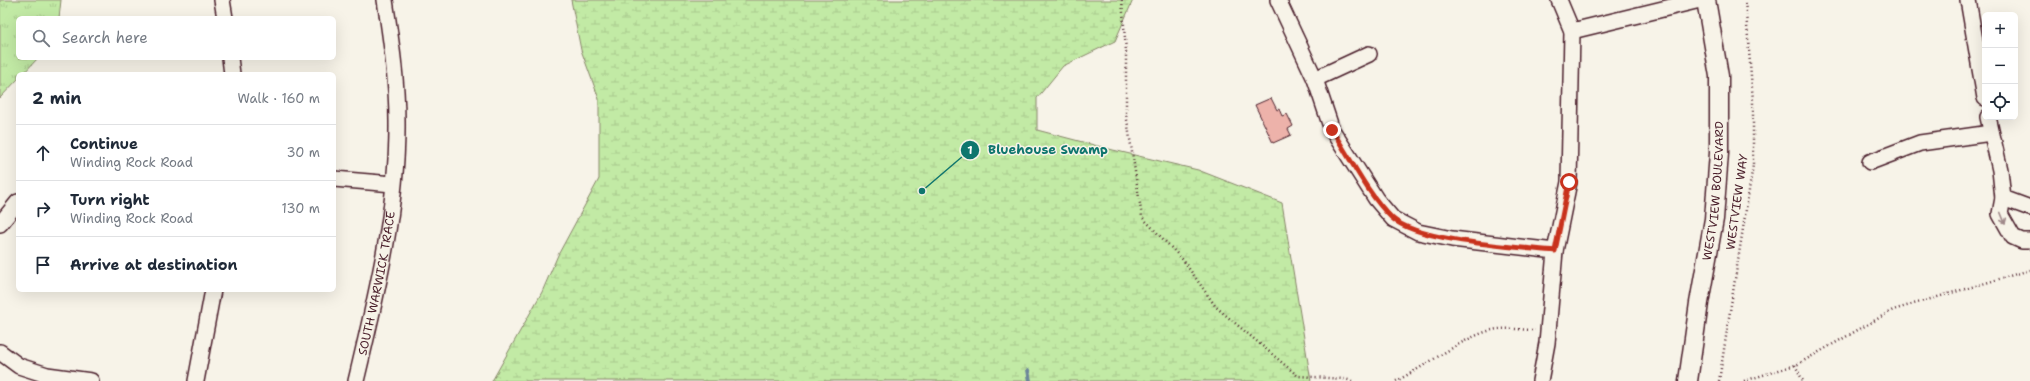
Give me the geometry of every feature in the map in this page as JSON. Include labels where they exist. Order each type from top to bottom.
[{"type":"street","points":[[222,0],[224,16]]},
{"type":"street","name":"SOUTH WARWICK TRACE","points":[[356,381],[380,279],[393,184],[397,121],[394,60],[385,0]]},
{"type":"street","points":[[1278,0],[1315,79],[1332,130],[1376,199],[1393,219],[1418,232],[1445,238],[1555,251]]},
{"type":"street","points":[[1540,381],[1548,330],[1555,251],[1569,182],[1572,31],[1559,0]]},
{"type":"street","points":[[1572,31],[1700,0]]},
{"type":"street","name":"WESTVIEW BOULEVARD","points":[[1688,381],[1699,303],[1714,219],[1719,153],[1719,76],[1706,0]]},
{"type":"street","points":[[1968,0],[1983,84]]},
{"type":"street","points":[[1315,79],[1369,54]]},
{"type":"street","points":[[230,60],[232,72]]},
{"type":"street","points":[[1989,120],[2000,170],[2003,198],[2000,214],[2013,237],[2022,241],[2030,241]]},
{"type":"street","points":[[1870,162],[1920,143],[1991,133]]},
{"type":"street","points":[[336,179],[393,184]]},
{"type":"street","points":[[2003,198],[2030,208]]},
{"type":"street","points":[[0,224],[16,204]]},
{"type":"street","points":[[196,381],[213,292]]},
{"type":"street","points":[[0,352],[20,366],[47,375],[91,381]]},
{"type":"path","points":[[1122,0],[1126,51],[1126,113],[1142,217],[1183,260],[1216,307],[1298,376],[1345,379],[1352,381]]},
{"type":"path","name":"WESTVIEW WAY","points":[[1719,381],[1753,165],[1753,100],[1745,0]]},
{"type":"path","points":[[1744,381],[1795,365],[1893,310],[2030,270]]},
{"type":"path","points":[[1396,381],[1417,371],[1464,342],[1492,330],[1548,330]]},
{"type":"path","points":[[1795,365],[1803,381]]},
{"type":"green space","points":[[0,0],[61,0],[59,16],[16,16],[16,60],[36,60],[25,72],[16,72],[16,81],[0,98]]},
{"type":"green space","points":[[571,0],[1133,0],[1115,41],[1063,66],[1037,98],[1037,130],[1198,170],[1282,203],[1311,381],[492,381],[542,292],[558,255],[599,179],[599,99],[581,50]]},
{"type":"building","points":[[1271,98],[1282,116],[1287,114],[1293,126],[1288,129],[1291,135],[1273,143],[1255,105]]},
{"type":"waterway","points":[[1028,370],[1030,381]]},
{"type":"place","name":"Bluehouse Swamp","points":[[922,191]]},
{"type":"route","points":[[1332,130],[1376,199],[1393,219],[1418,232],[1452,239],[1555,251],[1569,182]]}]
